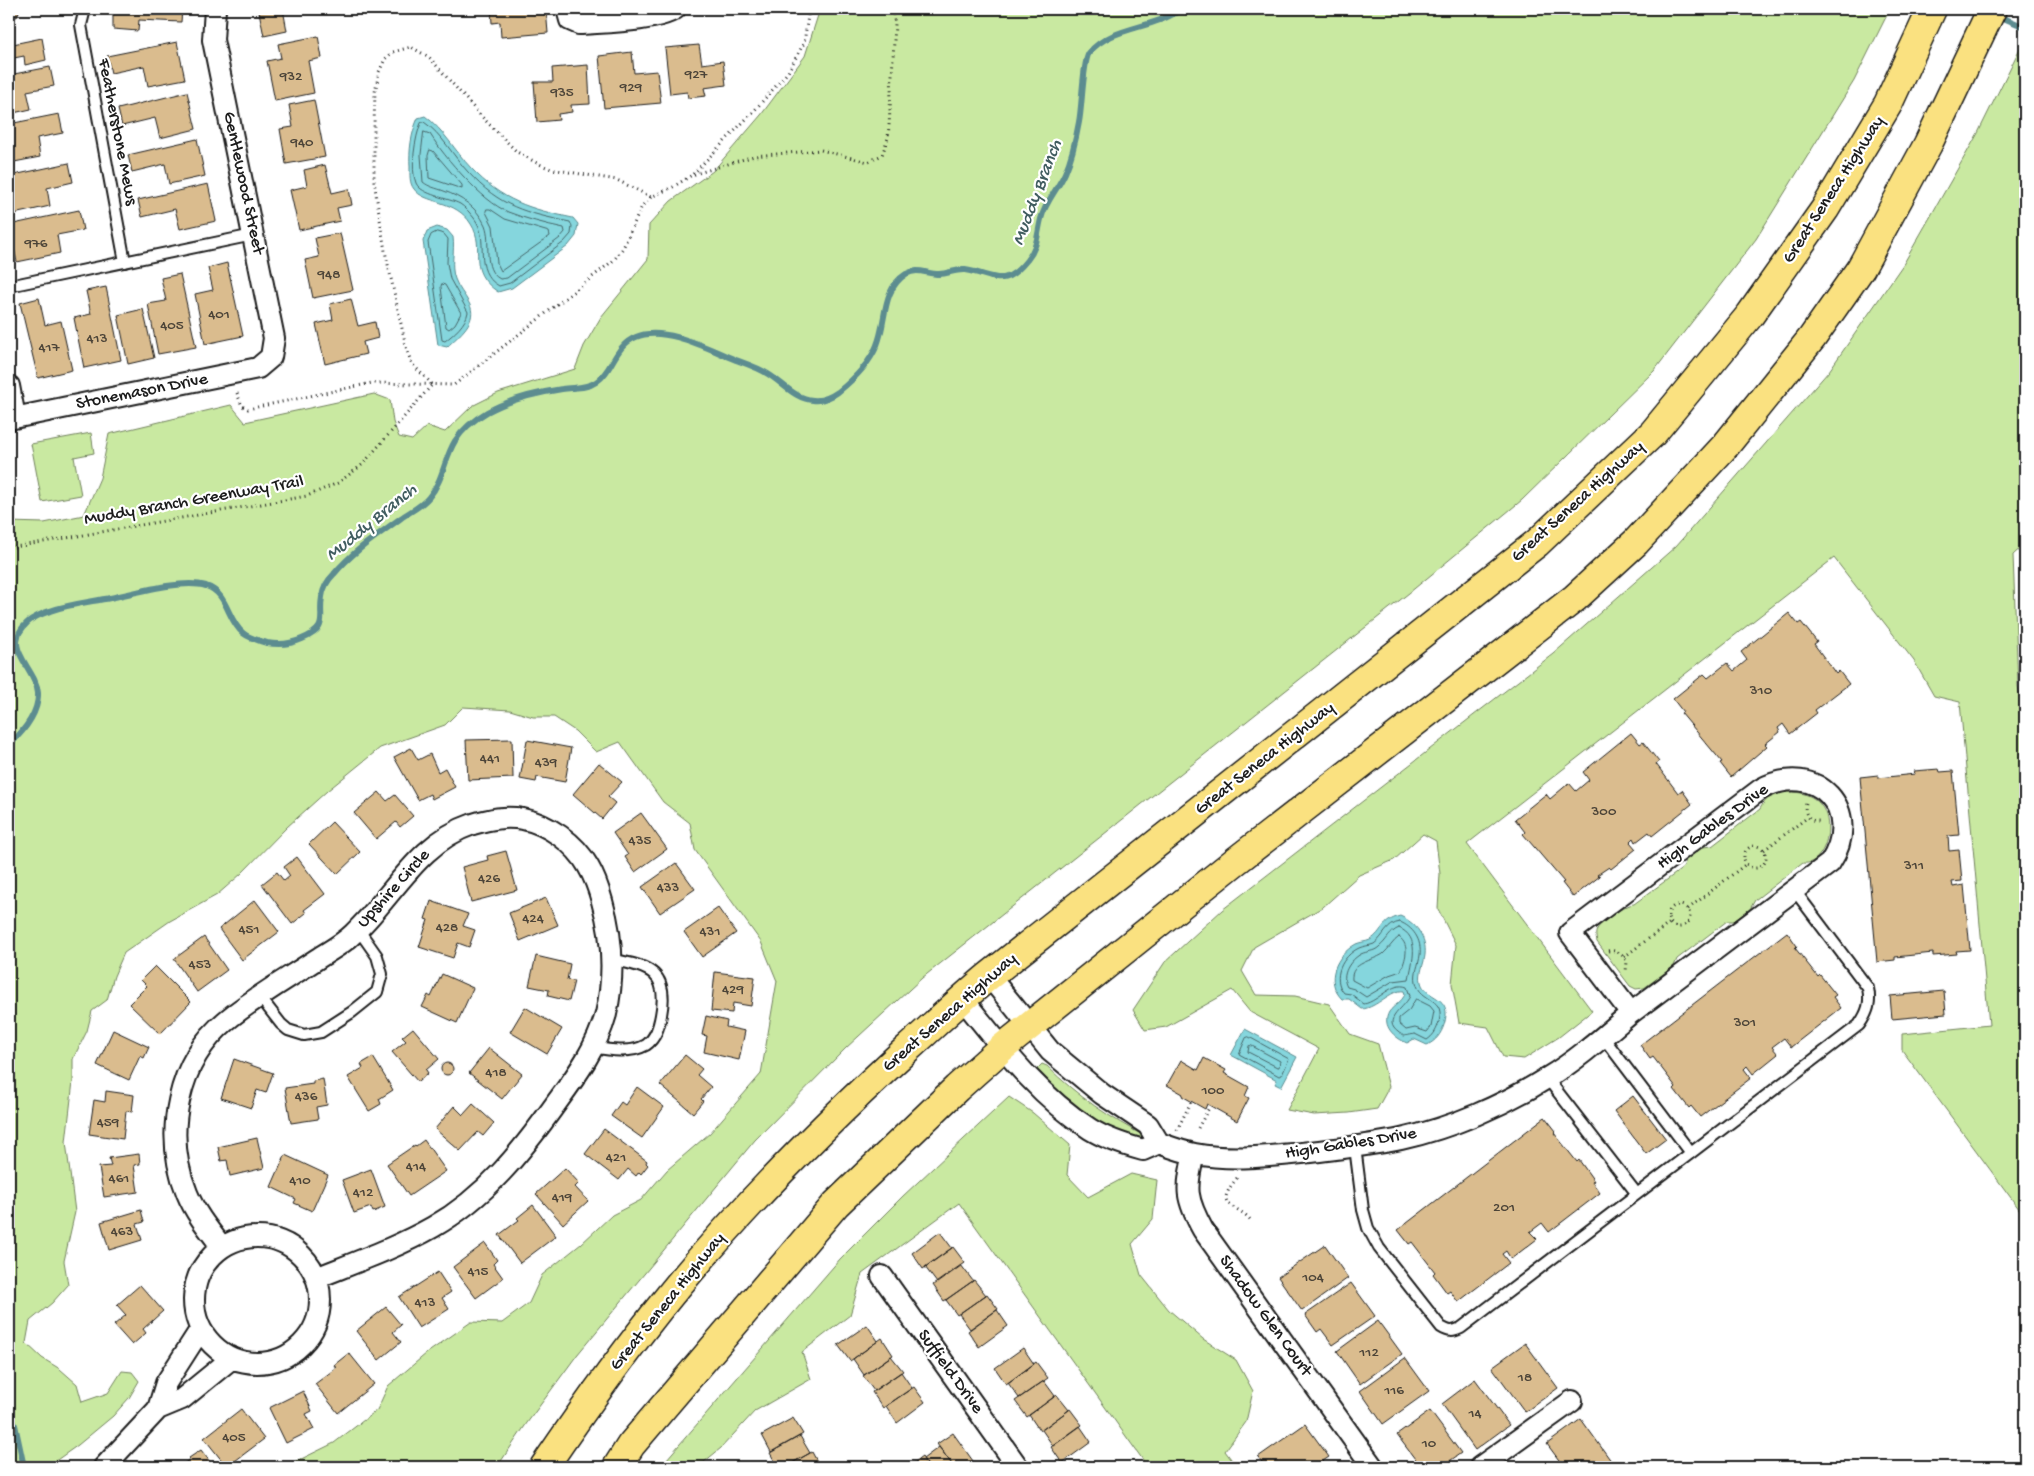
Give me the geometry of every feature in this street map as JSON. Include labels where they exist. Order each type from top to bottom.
[{"type":"main road","name":"Great Seneca Highway","points":[[544,1467],[587,1404],[672,1293],[762,1190],[875,1079],[962,998],[989,976],[1537,543],[1653,433],[1750,315],[1825,209],[1888,104],[1932,9]]},
{"type":"main road","points":[[617,1467],[631,1445],[836,1204],[957,1088],[1002,1048],[1232,864],[1576,598],[1636,542],[1726,446],[1812,338],[1861,268],[1928,144],[1992,9]]},
{"type":"street","name":"Gentlewood Street","points":[[215,9],[214,40],[274,338],[271,357]]},
{"type":"street","points":[[566,9],[570,20],[580,24],[647,18],[670,13],[675,9]]},
{"type":"street","name":"Stonemason Drive","points":[[12,418],[258,368],[271,357]]},
{"type":"street","points":[[9,386],[12,418]]},
{"type":"street","name":"High Gables Drive","points":[[962,998],[1002,1048],[1060,1108],[1091,1130],[1115,1141],[1143,1150],[1159,1143],[1194,1154],[1226,1157],[1278,1155],[1355,1147],[1403,1138],[1445,1125],[1502,1103],[1547,1078],[1830,863],[1842,839],[1841,820],[1835,804],[1821,788],[1806,781],[1790,779],[1772,784],[1751,796],[1570,933],[1631,1013]]},
{"type":"street","name":"Upshire Circle","points":[[222,1246],[204,1223],[187,1194],[177,1157],[176,1115],[182,1084],[199,1051],[226,1021],[352,936],[379,908],[426,850],[458,829],[494,817],[523,819],[546,827],[570,843],[588,866],[600,894],[609,925],[613,960],[611,987],[605,1015],[593,1047],[578,1074],[534,1134],[502,1174],[469,1203],[434,1227],[393,1248],[316,1278]]},
{"type":"street","points":[[989,976],[1031,1025],[1050,1051],[1102,1094],[1148,1124],[1159,1143]]},
{"type":"street","name":"Shadow Glen Court","points":[[1194,1154],[1189,1174],[1188,1197],[1203,1230],[1373,1467]]},
{"type":"street","points":[[258,1236],[276,1239],[294,1248],[307,1261],[316,1278],[320,1296],[319,1314],[312,1332],[301,1346],[286,1357],[268,1363],[249,1364],[231,1358],[214,1347],[200,1330],[194,1312],[193,1293],[198,1275],[208,1259],[222,1246],[239,1238],[258,1236]]},
{"type":"street","name":"Suffield Drive","points":[[882,1276],[1018,1467]]},
{"type":"street","points":[[158,1409],[166,1383],[200,1330]]},
{"type":"street","points":[[104,1467],[158,1409],[182,1399],[231,1358]]},
{"type":"street","points":[[1480,1467],[1572,1402]]},
{"type":"lane","name":"Featherstone Mews","points":[[85,9],[81,25],[125,262]]},
{"type":"lane","points":[[9,286],[253,235]]},
{"type":"lane","points":[[1355,1147],[1363,1210],[1368,1228],[1379,1248],[1441,1327],[1448,1331],[1461,1328],[1859,1025],[1867,1013],[1870,1000],[1868,988],[1795,891]]},
{"type":"lane","points":[[260,997],[281,1024],[288,1030],[304,1035],[320,1032],[352,1012],[377,992],[382,974],[377,956],[358,930]]},
{"type":"lane","points":[[593,1047],[624,1050],[638,1048],[646,1045],[651,1040],[659,1024],[664,994],[659,979],[646,968],[613,960]]},
{"type":"lane","points":[[1603,1037],[1692,1153]]},
{"type":"lane","points":[[1547,1078],[1637,1194]]},
{"type":"path","points":[[232,373],[242,406],[248,409],[372,384],[454,385],[614,260],[623,248],[642,206],[651,197],[673,187],[692,175],[754,111],[788,72],[804,42],[809,9]]},
{"type":"path","points":[[692,175],[754,156],[821,150],[868,162],[882,155],[890,126],[895,24],[892,9]]},
{"type":"path","points":[[432,385],[412,364],[407,351],[385,251],[374,181],[375,92],[379,72],[385,59],[393,52],[411,47],[429,57],[517,152],[537,163],[559,170],[617,180],[651,197]]},
{"type":"path","name":"Muddy Branch Greenway Trail","points":[[9,548],[307,496],[338,483],[362,465],[432,385]]},
{"type":"path","points":[[9,491],[12,505],[9,521]]},
{"type":"path","points":[[1764,850],[1808,817]]},
{"type":"path","points":[[1746,864],[1744,855],[1750,847],[1755,846],[1764,850]]},
{"type":"path","points":[[1746,864],[1755,868],[1764,864],[1766,860],[1764,850]]},
{"type":"path","points":[[1688,909],[1746,864]]},
{"type":"path","points":[[1683,905],[1688,909],[1690,919],[1688,924],[1678,927],[1670,922],[1668,915],[1673,906],[1683,905]]},
{"type":"path","points":[[1624,957],[1670,922]]},
{"type":"path","points":[[1198,1128],[1210,1106]]},
{"type":"path","points":[[1238,1178],[1227,1193],[1227,1203],[1247,1214],[1252,1222]]},
{"type":"green space","points":[[820,9],[1890,9],[1854,81],[1756,239],[1654,371],[1522,500],[1409,593],[922,978],[846,1048],[755,1140],[577,1355],[497,1467],[273,1467],[293,1463],[334,1443],[377,1410],[388,1386],[427,1353],[471,1322],[502,1323],[529,1303],[542,1275],[581,1244],[612,1215],[641,1200],[667,1170],[710,1133],[761,1074],[777,981],[761,942],[695,850],[690,823],[663,802],[620,742],[596,752],[575,731],[554,717],[533,717],[510,710],[463,707],[445,725],[380,748],[327,791],[287,827],[241,874],[217,895],[170,921],[124,953],[114,976],[107,1000],[92,1011],[87,1031],[73,1059],[73,1081],[66,1142],[75,1212],[64,1261],[68,1285],[52,1303],[30,1321],[26,1343],[42,1358],[60,1369],[77,1384],[82,1402],[108,1393],[122,1371],[132,1372],[139,1381],[129,1398],[113,1416],[78,1445],[47,1467],[9,1467],[9,522],[44,523],[84,515],[100,478],[109,434],[231,405],[245,422],[374,394],[390,400],[393,422],[399,437],[412,440],[427,426],[445,432],[472,406],[498,393],[575,369],[584,346],[601,317],[648,259],[649,225],[671,201],[713,171],[761,115],[805,56]]},
{"type":"green space","points":[[2025,38],[2025,544],[2013,555],[2018,686],[2025,723],[2025,1217],[1902,1050],[1902,1034],[1989,1025],[1960,702],[1934,696],[1914,661],[1834,558],[1467,844],[1592,1011],[1559,1037],[1524,1059],[1503,1057],[1488,1027],[1459,1023],[1452,984],[1456,945],[1438,909],[1440,874],[1436,841],[1423,834],[1394,860],[1359,875],[1323,907],[1254,947],[1242,971],[1256,995],[1295,996],[1329,1004],[1350,1034],[1378,1044],[1389,1087],[1377,1109],[1314,1115],[1287,1110],[1319,1049],[1250,1012],[1232,990],[1166,1027],[1145,1030],[1133,1010],[1165,962],[1222,910],[1553,654],[1676,546],[1829,371],[1904,263],[1978,133]]},
{"type":"green space","points":[[91,433],[94,453],[74,457],[81,495],[42,502],[31,444]]},
{"type":"green space","points":[[1786,792],[1806,794],[1819,803],[1826,814],[1828,828],[1826,842],[1820,854],[1813,861],[1803,863],[1755,900],[1750,909],[1734,921],[1727,921],[1677,959],[1674,966],[1644,988],[1636,989],[1630,986],[1597,942],[1596,932],[1599,926],[1620,910],[1634,904],[1683,868],[1686,859],[1703,847],[1712,846],[1760,809],[1767,799]]},
{"type":"green space","points":[[1042,1064],[1047,1066],[1094,1106],[1148,1138],[1150,1142],[1115,1131],[1087,1116],[1062,1096],[1036,1071]]},
{"type":"green space","points":[[1009,1097],[1033,1113],[1070,1145],[1067,1175],[1088,1197],[1131,1174],[1157,1180],[1153,1219],[1132,1244],[1141,1275],[1169,1310],[1203,1339],[1236,1360],[1253,1391],[1246,1422],[1225,1451],[1237,1467],[1148,1467],[959,1203],[862,1274],[850,1315],[802,1352],[811,1379],[755,1411],[721,1448],[698,1467],[660,1467],[840,1259],[903,1196]]},
{"type":"water","points":[[425,116],[438,128],[471,168],[494,188],[530,207],[573,218],[578,224],[576,236],[568,246],[512,288],[498,292],[488,284],[479,267],[475,233],[465,216],[449,206],[419,194],[411,184],[410,154],[412,136],[418,118]]},
{"type":"water","points":[[437,227],[447,230],[453,237],[454,274],[456,282],[471,310],[470,322],[462,333],[447,347],[438,345],[423,241],[427,231]]},
{"type":"water","points":[[1400,916],[1411,923],[1422,937],[1425,955],[1421,982],[1424,988],[1438,999],[1445,1008],[1444,1025],[1436,1039],[1427,1045],[1414,1039],[1407,1043],[1394,1035],[1388,1027],[1387,1017],[1389,1012],[1402,999],[1405,994],[1404,991],[1394,993],[1368,1008],[1362,1009],[1349,999],[1342,999],[1334,984],[1335,969],[1343,955],[1356,944],[1370,940],[1389,921]]},
{"type":"water","points":[[1245,1029],[1297,1057],[1281,1087],[1275,1084],[1277,1080],[1231,1055]]},
{"type":"building","points":[[9,9],[20,9],[17,17],[9,14]]},
{"type":"building","points":[[113,9],[182,9],[181,22],[139,20],[138,31],[113,29]]},
{"type":"building","points":[[283,9],[287,31],[264,36],[259,12]]},
{"type":"building","points":[[491,9],[546,9],[548,33],[501,37],[500,22],[492,23]]},
{"type":"building","points":[[9,25],[13,44],[42,38],[46,60],[25,65],[24,56],[9,59]]},
{"type":"building","points":[[318,36],[322,58],[308,61],[314,93],[275,101],[267,61],[281,58],[278,44]]},
{"type":"building","points":[[177,42],[185,79],[148,86],[144,66],[111,73],[107,56]]},
{"type":"building","points":[[699,45],[702,64],[723,61],[726,85],[704,88],[706,96],[688,98],[687,92],[670,94],[665,48]]},
{"type":"building","points":[[632,52],[634,73],[657,71],[661,103],[604,108],[599,56]]},
{"type":"building","points":[[588,65],[590,104],[571,105],[572,112],[558,114],[559,120],[537,122],[534,82],[553,82],[552,68]]},
{"type":"building","points":[[50,67],[54,86],[27,91],[31,109],[9,114],[9,75]]},
{"type":"building","points":[[187,92],[196,129],[160,138],[155,118],[122,126],[118,109]]},
{"type":"building","points":[[314,100],[325,157],[286,164],[280,129],[293,127],[289,105]]},
{"type":"building","points":[[59,114],[63,133],[37,138],[40,157],[9,163],[9,124]]},
{"type":"building","points":[[197,139],[205,176],[169,184],[165,164],[132,172],[128,155]]},
{"type":"building","points":[[69,163],[73,182],[47,188],[50,206],[9,215],[9,176]]},
{"type":"building","points":[[325,165],[332,193],[349,189],[352,205],[337,208],[340,221],[299,230],[290,190],[307,186],[304,170]]},
{"type":"building","points":[[208,184],[216,221],[180,229],[175,209],[142,217],[138,200]]},
{"type":"building","points":[[79,210],[83,230],[57,235],[60,253],[17,262],[9,225]]},
{"type":"building","points":[[340,233],[353,290],[313,298],[305,260],[319,257],[315,238]]},
{"type":"building","points":[[227,263],[243,336],[205,344],[195,294],[213,290],[208,268]]},
{"type":"building","points":[[180,274],[196,347],[158,354],[148,304],[166,301],[161,278]]},
{"type":"building","points":[[106,287],[121,360],[84,368],[74,318],[91,314],[86,291]]},
{"type":"building","points":[[39,298],[45,325],[61,321],[72,370],[38,378],[20,303]]},
{"type":"building","points":[[351,299],[358,326],[375,322],[378,338],[363,342],[366,354],[325,364],[316,324],[333,320],[330,304]]},
{"type":"building","points":[[143,309],[154,358],[128,364],[118,315]]},
{"type":"building","points":[[1789,613],[1798,624],[1801,622],[1817,642],[1814,644],[1836,674],[1839,671],[1849,684],[1815,710],[1817,713],[1790,734],[1783,724],[1778,728],[1780,732],[1765,744],[1767,746],[1731,777],[1720,763],[1722,762],[1681,713],[1683,712],[1673,699],[1704,674],[1708,678],[1727,663],[1734,671],[1747,660],[1741,652]]},
{"type":"building","points":[[1631,733],[1640,744],[1643,742],[1659,762],[1656,764],[1678,793],[1682,790],[1692,804],[1652,836],[1649,832],[1636,842],[1634,838],[1630,842],[1636,849],[1611,869],[1609,867],[1597,875],[1600,876],[1573,897],[1562,883],[1564,882],[1523,834],[1525,832],[1515,819],[1546,794],[1550,799],[1569,783],[1576,791],[1589,780],[1583,772]]},
{"type":"building","points":[[512,739],[513,778],[468,780],[466,740]]},
{"type":"building","points":[[527,740],[571,748],[565,782],[537,777],[536,782],[520,779]]},
{"type":"building","points":[[411,748],[418,760],[430,754],[438,772],[445,768],[455,787],[432,799],[430,794],[418,800],[394,757]]},
{"type":"building","points":[[599,763],[622,782],[608,797],[615,803],[602,819],[573,794]]},
{"type":"building","points":[[1939,769],[1940,772],[1953,771],[1959,835],[1948,836],[1949,851],[1959,850],[1962,881],[1952,882],[1953,887],[1964,885],[1970,950],[1956,951],[1957,954],[1933,956],[1933,953],[1895,957],[1895,960],[1877,962],[1860,777],[1878,775],[1878,778],[1915,774],[1914,771]]},
{"type":"building","points":[[379,792],[387,801],[395,795],[413,816],[400,827],[396,822],[376,839],[354,813]]},
{"type":"building","points":[[641,813],[667,849],[635,872],[625,857],[628,855],[613,833]]},
{"type":"building","points":[[332,822],[360,852],[337,874],[309,844]]},
{"type":"building","points":[[506,851],[517,890],[471,902],[462,867],[488,860],[487,856]]},
{"type":"building","points":[[297,857],[325,894],[304,910],[306,913],[292,924],[262,884],[277,872],[284,881],[290,876],[284,867]]},
{"type":"building","points":[[676,863],[695,889],[660,913],[642,887]]},
{"type":"building","points":[[546,898],[558,925],[520,941],[509,913]]},
{"type":"building","points":[[255,900],[279,932],[242,960],[219,929]]},
{"type":"building","points":[[431,901],[468,914],[463,926],[475,930],[469,947],[458,943],[453,958],[419,947],[428,920],[425,919]]},
{"type":"building","points":[[718,908],[736,933],[702,957],[684,932]]},
{"type":"building","points":[[1787,932],[1797,946],[1795,948],[1818,977],[1820,975],[1836,995],[1833,997],[1841,1008],[1791,1047],[1784,1038],[1772,1047],[1778,1054],[1753,1074],[1747,1066],[1744,1069],[1751,1078],[1700,1117],[1691,1106],[1689,1108],[1653,1057],[1650,1059],[1640,1045]]},
{"type":"building","points":[[204,937],[227,970],[197,992],[174,959]]},
{"type":"building","points":[[536,956],[570,964],[567,980],[574,981],[569,1001],[548,996],[549,990],[529,986]]},
{"type":"building","points":[[155,966],[191,1002],[160,1034],[129,1004],[147,986],[141,980]]},
{"type":"building","points":[[715,972],[755,977],[751,1006],[733,1003],[732,1013],[711,1011]]},
{"type":"building","points":[[442,974],[473,988],[457,1023],[422,1007],[428,995],[431,997]]},
{"type":"building","points":[[1944,991],[1946,1014],[1892,1019],[1890,996]]},
{"type":"building","points":[[525,1007],[562,1029],[547,1054],[510,1032]]},
{"type":"building","points":[[706,1016],[727,1021],[726,1027],[745,1031],[739,1060],[704,1052],[707,1036],[702,1035]]},
{"type":"building","points":[[413,1028],[439,1059],[426,1070],[428,1073],[418,1082],[392,1052],[406,1041],[402,1037]]},
{"type":"building","points":[[113,1030],[149,1047],[144,1058],[140,1056],[129,1080],[97,1065]]},
{"type":"building","points":[[489,1048],[522,1074],[502,1099],[469,1073]]},
{"type":"building","points":[[685,1055],[702,1069],[697,1075],[711,1087],[693,1113],[660,1085]]},
{"type":"building","points":[[373,1057],[393,1090],[379,1099],[381,1104],[369,1111],[348,1077],[363,1068],[361,1064]]},
{"type":"building","points":[[1204,1058],[1226,1070],[1224,1073],[1249,1087],[1245,1096],[1249,1098],[1237,1121],[1207,1104],[1205,1109],[1167,1085],[1181,1060],[1198,1070]]},
{"type":"building","points":[[234,1059],[273,1073],[266,1093],[257,1090],[251,1108],[221,1098]]},
{"type":"building","points":[[445,1063],[449,1063],[453,1069],[449,1075],[445,1075],[441,1071],[441,1067]]},
{"type":"building","points":[[323,1079],[327,1105],[316,1107],[318,1119],[291,1123],[285,1088],[313,1084],[313,1081]]},
{"type":"building","points":[[637,1087],[664,1107],[642,1138],[611,1116],[621,1102],[625,1105]]},
{"type":"building","points":[[106,1091],[134,1095],[132,1112],[126,1111],[123,1139],[89,1134],[94,1100],[105,1102]]},
{"type":"building","points":[[1633,1096],[1666,1139],[1646,1154],[1614,1111]]},
{"type":"building","points":[[473,1104],[494,1123],[483,1136],[478,1132],[460,1151],[435,1129],[454,1106],[463,1115]]},
{"type":"building","points":[[1545,1117],[1556,1131],[1554,1133],[1577,1162],[1579,1160],[1600,1193],[1549,1232],[1542,1223],[1530,1232],[1537,1239],[1511,1259],[1506,1251],[1502,1254],[1509,1263],[1458,1302],[1450,1291],[1447,1293],[1433,1274],[1435,1272],[1412,1242],[1409,1244],[1398,1230]]},
{"type":"building","points":[[604,1129],[647,1161],[648,1165],[641,1174],[639,1172],[636,1176],[628,1169],[619,1180],[585,1154]]},
{"type":"building","points":[[257,1138],[264,1168],[230,1176],[227,1160],[221,1161],[218,1147]]},
{"type":"building","points":[[424,1140],[446,1171],[409,1196],[387,1164]]},
{"type":"building","points":[[139,1154],[140,1164],[134,1165],[138,1192],[104,1197],[99,1167],[111,1166],[109,1158]]},
{"type":"building","points":[[285,1155],[328,1175],[312,1211],[294,1203],[296,1199],[271,1187]]},
{"type":"building","points":[[565,1168],[579,1183],[575,1187],[588,1201],[563,1224],[536,1194]]},
{"type":"building","points":[[371,1169],[385,1207],[373,1212],[371,1207],[354,1213],[342,1180]]},
{"type":"building","points":[[533,1205],[556,1236],[520,1263],[499,1235],[519,1220],[517,1218]]},
{"type":"building","points":[[141,1210],[144,1222],[137,1224],[142,1240],[109,1250],[101,1222]]},
{"type":"building","points":[[940,1232],[952,1248],[923,1269],[912,1253]]},
{"type":"building","points":[[485,1243],[497,1260],[493,1264],[503,1278],[476,1298],[453,1267]]},
{"type":"building","points":[[1325,1245],[1348,1278],[1302,1311],[1278,1277]]},
{"type":"building","points":[[953,1247],[965,1263],[937,1283],[925,1267]]},
{"type":"building","points":[[961,1265],[973,1281],[944,1301],[933,1285]]},
{"type":"building","points":[[438,1272],[451,1292],[442,1298],[449,1309],[419,1328],[399,1297]]},
{"type":"building","points":[[974,1280],[986,1295],[957,1315],[946,1300]]},
{"type":"building","points":[[1351,1283],[1375,1316],[1333,1345],[1321,1329],[1317,1332],[1305,1315]]},
{"type":"building","points":[[140,1285],[163,1311],[143,1329],[146,1333],[132,1345],[114,1325],[126,1315],[117,1305]]},
{"type":"building","points":[[987,1294],[998,1309],[970,1329],[959,1314]]},
{"type":"building","points":[[386,1307],[401,1325],[393,1332],[401,1342],[379,1360],[356,1331]]},
{"type":"building","points":[[997,1310],[1008,1326],[979,1347],[968,1331]]},
{"type":"building","points":[[1378,1321],[1402,1354],[1360,1384],[1337,1351]]},
{"type":"building","points":[[867,1325],[878,1341],[850,1361],[838,1345]]},
{"type":"building","points":[[882,1338],[893,1355],[864,1375],[853,1359]]},
{"type":"building","points":[[1525,1343],[1558,1388],[1525,1412],[1492,1367]]},
{"type":"building","points":[[1023,1348],[1034,1364],[1006,1384],[995,1368]]},
{"type":"building","points":[[349,1353],[374,1384],[338,1413],[315,1384],[336,1368],[334,1365]]},
{"type":"building","points":[[891,1356],[903,1371],[874,1391],[863,1376]]},
{"type":"building","points":[[1405,1358],[1429,1391],[1383,1424],[1360,1391]]},
{"type":"building","points":[[1036,1362],[1048,1378],[1019,1398],[1008,1383]]},
{"type":"building","points":[[901,1372],[912,1388],[883,1408],[872,1392]]},
{"type":"building","points":[[1475,1379],[1509,1425],[1475,1450],[1442,1404]]},
{"type":"building","points":[[1044,1381],[1055,1396],[1027,1417],[1015,1401]]},
{"type":"building","points":[[914,1387],[925,1402],[897,1423],[886,1406]]},
{"type":"building","points":[[303,1391],[312,1411],[306,1414],[314,1429],[286,1443],[269,1408]]},
{"type":"building","points":[[1057,1395],[1069,1410],[1040,1431],[1029,1415]]},
{"type":"building","points":[[241,1409],[264,1439],[227,1467],[204,1438]]},
{"type":"building","points":[[1070,1409],[1082,1425],[1053,1446],[1042,1430]]},
{"type":"building","points":[[1430,1411],[1461,1453],[1444,1465],[1445,1467],[1421,1467],[1397,1435]]},
{"type":"building","points":[[793,1418],[803,1434],[771,1452],[762,1435]]},
{"type":"building","points":[[1581,1419],[1614,1465],[1611,1467],[1564,1467],[1547,1444]]},
{"type":"building","points":[[1305,1424],[1329,1457],[1314,1467],[1266,1467],[1258,1457]]},
{"type":"building","points":[[1080,1426],[1091,1442],[1062,1463],[1051,1447]]},
{"type":"building","points":[[953,1433],[973,1461],[964,1467],[954,1467],[937,1444]]},
{"type":"building","points":[[800,1436],[810,1453],[785,1467],[778,1467],[770,1453]]},
{"type":"building","points":[[939,1447],[954,1467],[929,1467],[923,1459]]},
{"type":"building","points":[[201,1450],[214,1467],[179,1467],[189,1458]]},
{"type":"building","points":[[812,1452],[820,1467],[785,1467],[810,1453]]},
{"type":"building","points":[[922,1457],[929,1467],[908,1467]]},
{"type":"waterway","name":"Muddy Branch","points":[[9,745],[29,722],[38,701],[36,684],[18,649],[17,641],[20,632],[32,619],[47,612],[72,605],[172,585],[196,584],[213,589],[219,594],[238,628],[248,636],[267,643],[276,644],[289,643],[311,635],[320,626],[323,594],[330,579],[357,551],[426,500],[434,491],[455,441],[469,425],[487,412],[514,400],[543,392],[584,387],[596,382],[606,372],[623,346],[636,337],[647,334],[660,334],[673,336],[700,345],[761,370],[800,397],[820,400],[835,394],[855,377],[874,352],[880,336],[888,297],[892,288],[906,274],[914,271],[939,274],[965,270],[991,277],[1005,278],[1019,269],[1031,255],[1037,241],[1043,213],[1070,161],[1079,122],[1085,65],[1089,53],[1104,40],[1112,36],[1160,20],[1184,9]]},
{"type":"waterway","name":"Muddy Branch","points":[[1996,15],[2025,27]]},
{"type":"waterway","points":[[9,1413],[15,1425],[24,1467]]}]
